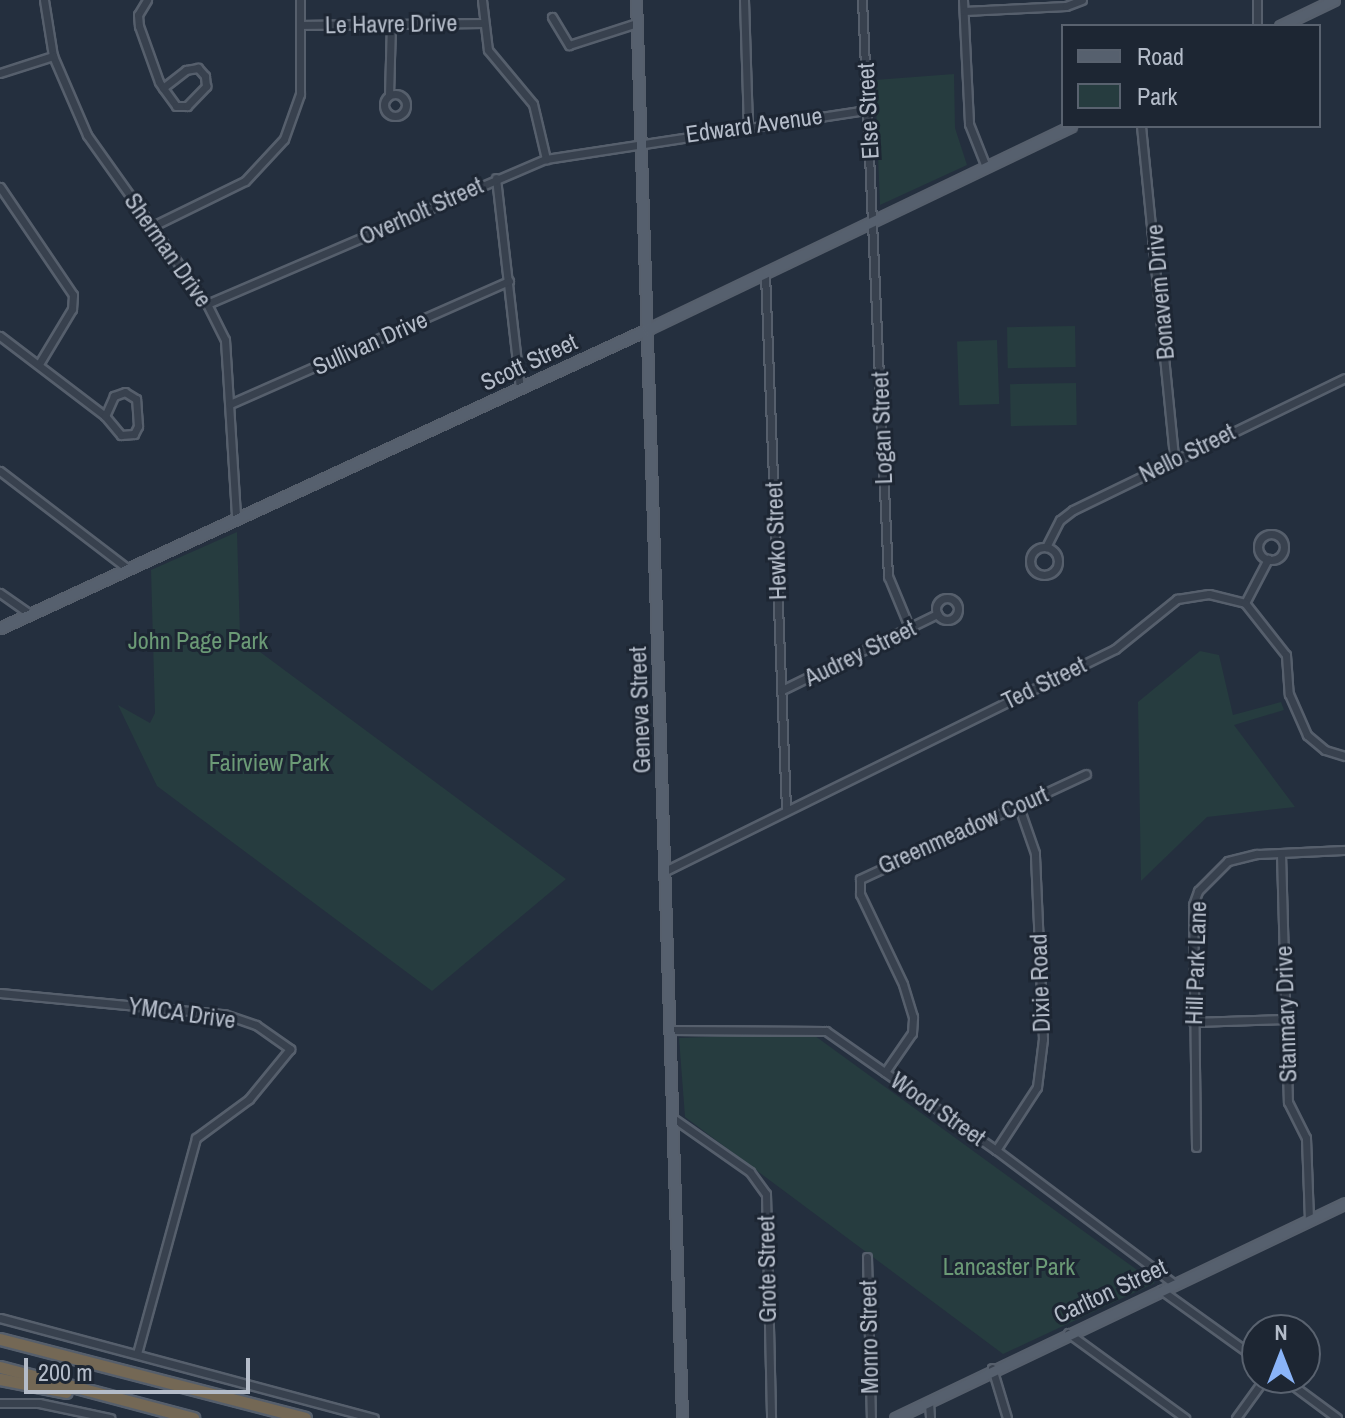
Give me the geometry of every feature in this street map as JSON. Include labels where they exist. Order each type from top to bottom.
[{"type":"highway","points":[[0,1339],[305,1418]]},
{"type":"highway","points":[[0,1367],[193,1418]]},
{"type":"highway","points":[[0,1379],[171,1412]]},
{"type":"main road","name":"Geneva Street","points":[[636,0],[682,1418]]},
{"type":"main road","points":[[1284,24],[1334,0]]},
{"type":"main road","name":"Scott Street","points":[[0,628],[520,389],[1067,128]]},
{"type":"main road","name":"Carlton Street","points":[[895,1418],[992,1368],[1345,1203]]},
{"type":"street","name":"Sherman Drive","points":[[44,0],[53,56],[87,135],[207,304],[225,340],[236,517]]},
{"type":"street","points":[[147,0],[138,15],[139,26],[163,88],[176,106],[187,106],[206,86],[205,76],[198,68],[186,70],[163,88]]},
{"type":"street","points":[[153,226],[245,181],[284,139],[300,94],[300,0]]},
{"type":"street","points":[[482,0],[481,23],[494,60],[533,104],[546,159]]},
{"type":"street","points":[[744,0],[748,126]]},
{"type":"street","name":"Else Street","points":[[862,0],[873,221]]},
{"type":"street","points":[[963,0],[969,124],[986,167]]},
{"type":"street","points":[[964,11],[1082,0]]},
{"type":"street","points":[[1257,0],[1257,24]]},
{"type":"street","points":[[552,17],[569,45],[637,23]]},
{"type":"street","name":"Le Havre Drive","points":[[300,25],[481,23]]},
{"type":"street","points":[[389,95],[391,24]]},
{"type":"street","points":[[0,73],[53,56]]},
{"type":"street","name":"Edward Avenue","points":[[641,141],[868,110]]},
{"type":"street","name":"Bonavem Drive","points":[[1141,128],[1174,459]]},
{"type":"street","name":"Overholt Street","points":[[207,304],[546,159],[641,141]]},
{"type":"street","points":[[496,178],[520,389]]},
{"type":"street","points":[[0,187],[73,295],[72,309],[39,364]]},
{"type":"street","name":"Logan Street","points":[[873,221],[888,576],[910,629]]},
{"type":"street","name":"Hewko Street","points":[[765,274],[786,809]]},
{"type":"street","name":"Sullivan Drive","points":[[230,404],[509,281]]},
{"type":"street","points":[[0,336],[105,416],[121,435],[134,434],[136,399],[125,392],[114,396],[105,416]]},
{"type":"street","name":"Nello Street","points":[[1046,547],[1060,520],[1073,510],[1345,378]]},
{"type":"street","points":[[0,471],[127,568]]},
{"type":"street","points":[[1268,559],[1245,603],[1286,655],[1289,694],[1307,735],[1325,750],[1345,756]]},
{"type":"street","points":[[0,593],[29,613]]},
{"type":"street","name":"Ted Street","points":[[665,871],[1115,649],[1177,599],[1209,594],[1245,603]]},
{"type":"street","name":"Audrey Street","points":[[782,690],[937,614]]},
{"type":"street","name":"Greenmeadow Court","points":[[885,1072],[912,1033],[913,1017],[903,984],[860,894],[860,879],[1086,774]]},
{"type":"street","name":"Dixie Road","points":[[996,1150],[1037,1087],[1043,1039],[1035,853],[1019,807]]},
{"type":"street","name":"Hill Park Lane","points":[[1196,1147],[1193,905],[1198,891],[1228,861],[1345,850]]},
{"type":"street","name":"Stanmary Drive","points":[[1281,854],[1288,1102],[1306,1138],[1309,1219]]},
{"type":"street","name":"YMCA Drive","points":[[0,993],[224,1014],[256,1025],[290,1049],[257,1091],[204,1130],[191,1149],[137,1354]]},
{"type":"street","points":[[1193,1022],[1285,1019]]},
{"type":"street","name":"Wood Street","points":[[670,1030],[826,1031],[996,1150],[1173,1283]]},
{"type":"street","name":"Grote Street","points":[[673,1118],[750,1172],[766,1194],[771,1418]]},
{"type":"street","name":"Monro Street","points":[[867,1257],[871,1418]]},
{"type":"street","points":[[1161,1290],[1241,1348]]},
{"type":"street","points":[[0,1318],[374,1418]]},
{"type":"street","points":[[1068,1333],[1185,1418]]},
{"type":"street","points":[[992,1368],[1007,1418]]},
{"type":"street","points":[[1236,1418],[1253,1394]]},
{"type":"street","points":[[1305,1394],[1337,1418]]},
{"type":"street","points":[[0,1403],[49,1404],[110,1418]]},
{"type":"street","points":[[929,1403],[930,1418]]},
{"type":"green space","points":[[954,74],[955,128],[967,165],[880,205],[875,80]]},
{"type":"green space","points":[[1075,326],[1076,367],[1008,368],[1007,327]]},
{"type":"green space","points":[[997,340],[999,404],[959,405],[957,341]]},
{"type":"green space","points":[[1076,383],[1077,425],[1011,426],[1010,384]]},
{"type":"green space","name":"Fairview Park","points":[[237,532],[240,637],[566,879],[432,991],[157,786],[118,705],[150,723],[155,713],[151,570]]},
{"type":"green space","points":[[1200,651],[1219,655],[1233,715],[1281,702],[1284,710],[1234,725],[1295,807],[1207,817],[1141,881],[1138,702]]},
{"type":"green space","name":"Lancaster Park","points":[[811,1033],[1155,1283],[1003,1354],[685,1117],[679,1038]]},
{"type":"park label","name":"John Page Park","points":[[198,641]]}]
